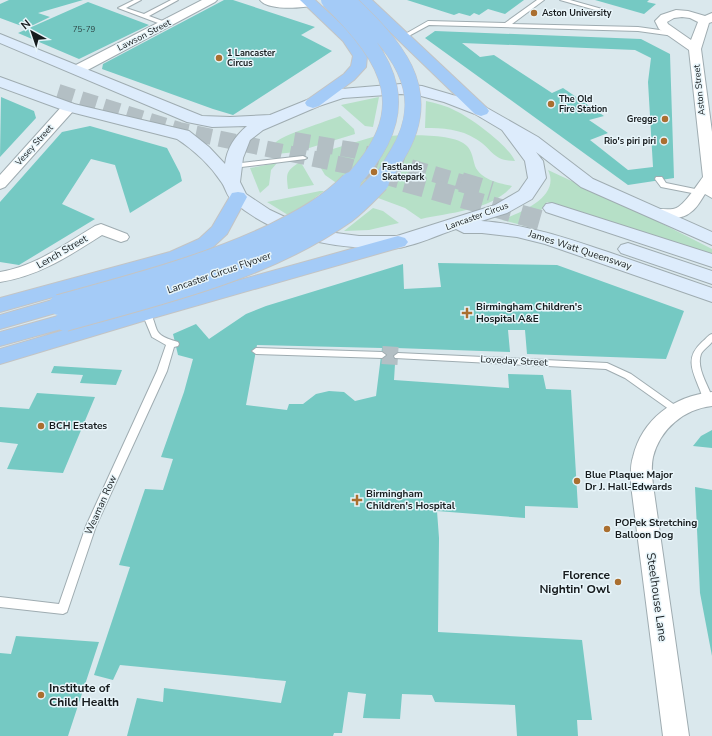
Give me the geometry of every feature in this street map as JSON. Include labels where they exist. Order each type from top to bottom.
[{"type":"highway","name":"Lancaster Circus Flyover","points":[[62,313],[207,262],[264,238],[307,216],[342,191],[364,168],[380,145],[389,123],[391,101],[388,80],[370,46],[355,27],[329,0]]},
{"type":"highway","name":"Lancaster Circus Flyover","points":[[62,313],[184,286],[235,269],[277,252],[319,230],[350,210],[380,182],[398,157],[411,127],[414,102],[413,96],[409,78],[400,59],[385,38],[347,0]]},
{"type":"highway","points":[[364,0],[480,111]]},
{"type":"highway","points":[[309,2],[348,38],[360,56],[358,67],[349,77],[313,103]]},
{"type":"highway","points":[[0,305],[177,256],[206,243],[220,230],[234,182]]},
{"type":"highway","points":[[0,357],[146,313],[398,242]]},
{"type":"highway","points":[[0,322],[62,313]]},
{"type":"highway","points":[[0,339],[62,313]]},
{"type":"main road","points":[[0,38],[76,76]]},
{"type":"main road","points":[[0,52],[76,76],[193,119],[216,122],[246,122],[276,118]]},
{"type":"main road","points":[[0,67],[58,92]]},
{"type":"main road","points":[[0,82],[69,107],[183,135],[195,143],[234,182]]},
{"type":"main road","name":"Lancaster Circus","points":[[401,90],[422,91],[450,99],[480,111],[507,126],[534,161],[537,178],[526,195],[501,209],[398,242],[359,242],[328,238],[297,230],[263,214],[234,182],[234,158],[243,138],[257,127],[313,103],[341,94],[401,90]]},
{"type":"main road","points":[[507,126],[532,141],[587,183],[712,239]]},
{"type":"main road","name":"James Watt Queensway","points":[[712,261],[546,214],[712,278]]},
{"type":"main road","name":"James Watt Queensway","points":[[443,228],[494,227],[527,232],[712,295]]},
{"type":"street","name":"Lawson Street","points":[[76,76],[211,0]]},
{"type":"street","points":[[266,0],[276,3],[297,5],[309,2]]},
{"type":"street","name":"Aston Street","points":[[695,49],[663,26],[661,21],[665,17],[672,14],[692,15],[708,19],[698,36],[695,49],[708,134],[706,188]]},
{"type":"street","name":"Vesey Street","points":[[0,184],[69,107]]},
{"type":"street","points":[[656,214],[674,214],[685,210],[706,188]]},
{"type":"street","name":"Lench Street","points":[[0,277],[12,276],[36,267],[101,229],[121,237]]},
{"type":"street","points":[[676,410],[692,403],[710,399]]},
{"type":"street","name":"Steelhouse Lane","points":[[676,410],[661,422],[651,439],[643,457],[642,485],[676,736]]},
{"type":"lane","points":[[138,0],[120,8],[166,24]]},
{"type":"lane","points":[[145,16],[175,0]]},
{"type":"lane","points":[[508,25],[541,0]]},
{"type":"lane","points":[[563,0],[599,9]]},
{"type":"lane","points":[[403,36],[428,23],[638,29],[674,34]]},
{"type":"lane","points":[[234,182],[303,158]]},
{"type":"lane","points":[[659,179],[664,185],[706,188]]},
{"type":"lane","name":"Weaman Row","points":[[0,602],[63,609],[91,526],[173,344],[154,335],[146,313]]},
{"type":"lane","points":[[710,399],[698,373],[696,363],[698,353],[712,337]]},
{"type":"lane","points":[[256,351],[382,355]]},
{"type":"lane","name":"Loveday Street","points":[[398,356],[607,366],[628,376],[676,410]]},
{"type":"green space","points":[[379,97],[373,127],[365,126],[341,105]]},
{"type":"green space","points":[[426,101],[449,108],[471,120],[498,140],[515,161],[497,157],[482,143],[464,133],[445,129],[425,128]]},
{"type":"green space","points":[[340,116],[354,129],[355,134],[296,152],[267,155],[276,142],[281,139],[297,131]]},
{"type":"green space","points":[[424,135],[450,138],[460,141],[469,148],[475,166],[481,175],[502,184],[512,186],[504,194],[482,205],[457,212],[421,219],[405,208],[335,182],[325,175],[319,165],[318,157],[326,151],[376,136]]},
{"type":"green space","points":[[300,162],[314,185],[288,189],[288,173]]},
{"type":"green space","points":[[277,163],[271,170],[269,185],[260,193],[250,168]]},
{"type":"green space","points":[[548,170],[653,219],[712,249],[712,256],[547,202],[529,227],[502,220],[528,208],[544,196],[549,188],[551,180]]},
{"type":"green space","points":[[324,191],[307,204],[288,215],[267,202]]},
{"type":"green space","points":[[373,208],[383,211],[399,223],[369,230],[344,231]]},
{"type":"building","points":[[9,0],[83,0],[38,13],[50,17],[27,28],[0,18],[0,4]]},
{"type":"building","name":"1 Lancaster Circus","points":[[224,0],[233,0],[315,27],[301,35],[332,51],[233,115],[102,69],[103,64]]},
{"type":"building","points":[[407,0],[524,0],[505,14],[488,9],[479,15],[474,13],[470,16],[459,13],[454,15]]},
{"type":"building","points":[[595,0],[649,0],[647,2],[656,4],[644,14]]},
{"type":"building","points":[[88,2],[149,25],[79,59],[18,33]]},
{"type":"building","name":"The Old Fire Station","points":[[435,31],[641,39],[670,54],[674,178],[628,185],[425,38]],"holes":[[[462,43],[635,50],[651,58],[648,82],[653,167],[628,170],[590,140],[608,133],[589,120],[604,116],[563,88],[552,93],[494,55],[480,57]]]},
{"type":"building","points":[[1,97],[34,111],[36,118],[0,157]]},
{"type":"building","points":[[90,126],[167,148],[180,173],[182,181],[130,213],[115,165],[91,159],[62,204],[95,219],[19,265],[0,262],[0,202],[62,132]]},
{"type":"building","name":"Birmingham Children's Hospital","points":[[438,263],[557,265],[684,311],[666,359],[527,354],[525,330],[508,330],[510,352],[396,348],[394,380],[509,388],[508,374],[543,375],[546,389],[571,390],[578,508],[525,506],[525,518],[437,511],[439,538],[438,632],[582,640],[592,720],[577,720],[578,736],[517,736],[515,705],[435,702],[432,695],[402,694],[400,719],[363,718],[366,694],[348,692],[342,733],[334,733],[333,736],[127,736],[137,698],[163,702],[164,688],[281,703],[286,681],[120,665],[113,680],[94,675],[130,567],[119,565],[145,489],[163,490],[173,459],[161,457],[184,392],[193,359],[178,355],[173,334],[196,324],[209,339],[246,314],[266,306],[403,264],[404,289],[441,287]],"holes":[[[257,345],[382,348],[376,396],[355,401],[344,392],[329,391],[316,394],[303,404],[289,404],[287,410],[246,405]]]},
{"type":"building","points":[[54,366],[122,370],[116,385],[80,383],[83,375],[51,373]]},
{"type":"building","name":"BCH Estates","points":[[37,393],[95,397],[63,473],[7,469],[18,444],[0,442],[0,407],[29,409]]},
{"type":"building","points":[[712,430],[712,448],[693,446],[701,436]]},
{"type":"building","points":[[695,487],[712,490],[712,656],[700,593]]},
{"type":"building","name":"Institute of Child Health","points":[[16,636],[99,642],[68,736],[0,736],[0,653],[11,654]]},
{"type":"tunnel","points":[[58,92],[179,130],[348,166],[408,183]]},
{"type":"tunnel","points":[[294,140],[353,150],[464,183]]},
{"type":"tunnel","points":[[405,182],[540,220]]},
{"type":"tunnel","points":[[461,182],[491,191]]},
{"type":"tunnel","points":[[382,355],[398,356]]},
{"type":"place","name":"Aston University","points":[[534,13]]},
{"type":"place","name":"1 Lancaster Circus","points":[[219,58]]},
{"type":"place","name":"The Old Fire Station","points":[[551,104]]},
{"type":"place","name":"Greggs","points":[[665,119]]},
{"type":"place","name":"Rio's piri piri","points":[[664,141]]},
{"type":"place","name":"Fastlands Skatepark","points":[[374,172]]},
{"type":"place","name":"Birmingham Children's Hospital A&E","points":[[467,313]]},
{"type":"place","name":"BCH Estates","points":[[41,426]]},
{"type":"place","name":"Blue Plaque: Major Dr J. Hall-Edwards","points":[[577,481]]},
{"type":"place","name":"Birmingham Children's Hospital","points":[[357,500]]},
{"type":"place","name":"POPek Stretching Balloon Dog","points":[[607,529]]},
{"type":"place","name":"Florence Nightin' Owl","points":[[618,582]]},
{"type":"place","name":"Institute of Child Health","points":[[41,695]]}]
